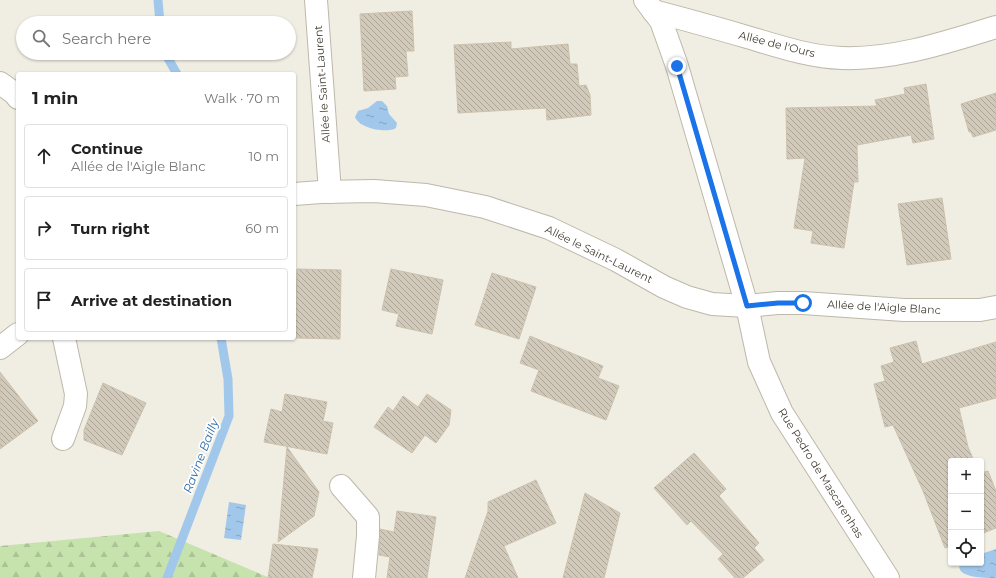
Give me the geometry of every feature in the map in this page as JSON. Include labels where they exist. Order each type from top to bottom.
[{"type":"street","name":"Allée le Saint-Laurent","points":[[316,0],[330,192]]},
{"type":"street","name":"Allée de l'Ours","points":[[649,6],[808,54],[841,58],[870,58],[897,53],[948,42],[996,27]]},
{"type":"street","name":"Rue Pedro de Mascarenhas","points":[[649,6],[661,21],[677,66],[747,306],[759,362],[782,413],[888,578]]},
{"type":"street","points":[[0,83],[16,96]]},
{"type":"street","name":"Allée le Saint-Laurent","points":[[296,194],[374,190],[426,195],[485,207],[549,228],[616,260],[664,287],[687,297],[712,304],[747,306]]},
{"type":"street","name":"Allée de l'Aigle Blanc","points":[[747,306],[778,303],[803,303],[904,310],[980,310],[996,306]]},
{"type":"street","points":[[0,348],[16,336]]},
{"type":"street","points":[[63,439],[75,406],[76,394],[64,340]]},
{"type":"street","points":[[342,486],[368,517],[368,536],[364,578]]},
{"type":"green space","points":[[159,531],[270,578],[0,578],[0,546]]},
{"type":"water","points":[[377,101],[382,101],[387,106],[389,114],[397,123],[396,128],[392,130],[373,129],[362,124],[355,117],[358,111],[368,108]]},
{"type":"water","points":[[229,502],[246,505],[241,540],[224,538]]},
{"type":"water","points":[[996,549],[996,578],[972,576],[962,572],[959,568],[959,566],[984,566],[984,553]]},
{"type":"building","points":[[412,11],[414,51],[406,51],[408,76],[395,77],[396,89],[364,91],[360,14]]},
{"type":"building","points":[[511,42],[511,49],[568,44],[570,64],[577,64],[579,86],[586,85],[590,95],[591,115],[547,120],[546,108],[458,113],[454,45]]},
{"type":"building","points":[[926,84],[934,139],[913,143],[911,135],[857,145],[858,182],[854,182],[844,248],[811,243],[813,231],[794,228],[805,158],[787,159],[786,108],[877,106],[875,100],[905,94],[904,88]]},
{"type":"building","points":[[996,93],[996,130],[973,137],[971,132],[969,132],[961,104]]},
{"type":"building","points":[[942,198],[951,259],[907,265],[898,204]]},
{"type":"building","points":[[297,269],[341,270],[340,339],[296,338]]},
{"type":"building","points":[[391,269],[443,280],[432,334],[396,326],[399,314],[382,310]]},
{"type":"building","points":[[492,273],[536,287],[519,339],[475,325]]},
{"type":"building","points":[[530,336],[603,366],[598,378],[619,386],[606,420],[531,391],[539,370],[520,363]]},
{"type":"building","points":[[916,341],[922,364],[996,342],[996,398],[959,408],[968,447],[973,458],[948,458],[948,547],[945,548],[923,491],[893,425],[885,427],[874,384],[885,381],[881,366],[894,362],[890,348]]},
{"type":"building","points":[[0,372],[38,421],[0,449]]},
{"type":"building","points":[[103,383],[146,403],[122,455],[84,440],[84,430]]},
{"type":"building","points":[[285,394],[327,402],[323,421],[333,423],[327,454],[264,442],[271,409],[282,412]]},
{"type":"building","points":[[427,394],[451,410],[449,425],[436,443],[425,435],[412,453],[374,427],[388,407],[393,411],[403,396],[418,407]]},
{"type":"building","points":[[287,447],[319,492],[314,516],[278,542]]},
{"type":"building","points":[[694,453],[726,489],[719,496],[759,543],[754,548],[764,560],[743,578],[735,578],[718,559],[723,554],[691,521],[687,525],[654,488]]},
{"type":"building","points":[[988,471],[996,491],[996,528],[984,533],[984,494],[984,472]]},
{"type":"building","points":[[536,480],[556,523],[504,546],[518,578],[465,578],[488,511],[488,502]]},
{"type":"building","points":[[585,493],[620,513],[604,578],[563,578]]},
{"type":"building","points":[[397,511],[436,517],[427,578],[387,578],[390,557],[379,555],[380,529],[394,532]]},
{"type":"building","points":[[273,544],[318,549],[312,578],[268,578]]},
{"type":"waterway","name":"Ravine Bailly","points":[[158,0],[159,16]]},
{"type":"waterway","name":"Ravine Bailly","points":[[169,60],[176,72]]},
{"type":"waterway","name":"Ravine Bailly","points":[[167,578],[229,416],[228,379],[221,340]]},
{"type":"route","points":[[677,66],[747,306],[778,303],[803,303]]}]
